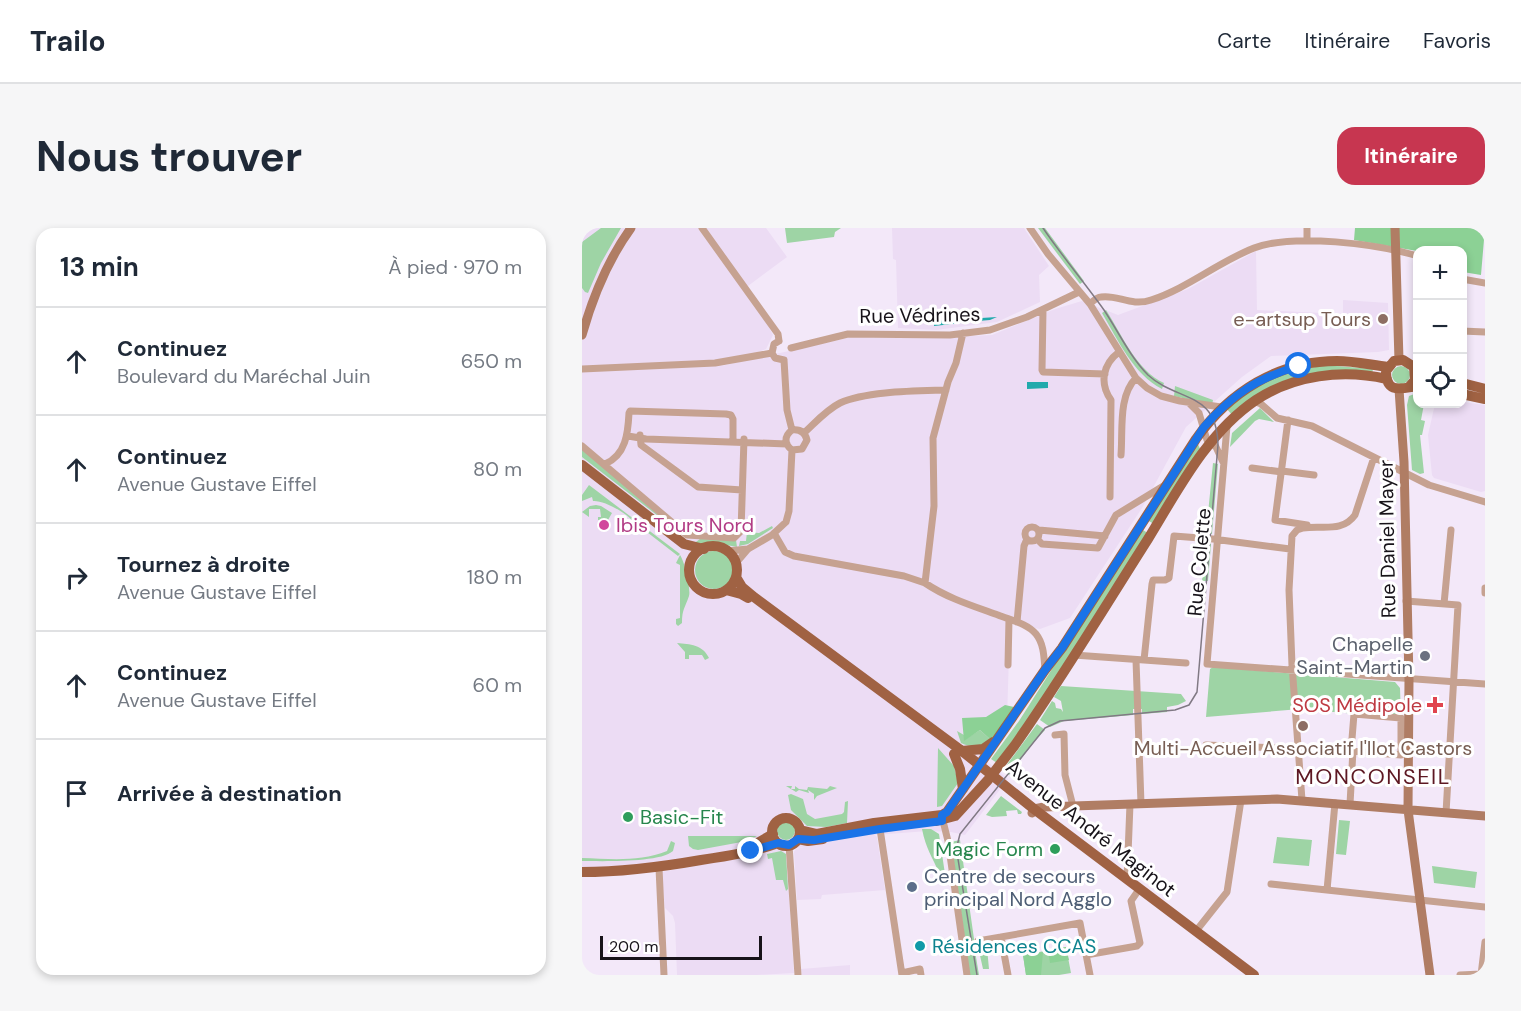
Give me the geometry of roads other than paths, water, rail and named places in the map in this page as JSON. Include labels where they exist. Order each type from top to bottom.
[{"type":"main road","points":[[582,336],[604,270],[631,228]]},
{"type":"main road","points":[[1395,228],[1398,360]]},
{"type":"main road","points":[[963,789],[958,752],[983,750],[1013,719],[1062,648],[1204,427],[1221,407],[1253,383],[1274,373],[1299,366],[1336,362],[1388,367],[1398,360]]},
{"type":"main road","points":[[1398,360],[1411,364],[1413,367]]},
{"type":"main road","points":[[1388,367],[1387,379],[1391,386],[1408,387]]},
{"type":"main road","points":[[796,838],[874,823],[942,818],[963,789],[1019,740],[1192,469],[1227,426],[1254,401],[1288,383],[1313,377],[1343,375],[1387,379]]},
{"type":"main road","points":[[1467,384],[1485,388]]},
{"type":"main road","name":"Rue Daniel Mayer","points":[[1408,387],[1403,472],[1409,680],[1408,810],[1430,975]]},
{"type":"main road","points":[[1467,395],[1485,399]]},
{"type":"main road","points":[[582,465],[684,544],[704,549],[718,547],[727,551],[736,563],[736,577],[726,590],[713,594],[697,588],[690,573],[691,562],[694,556],[704,549]]},
{"type":"main road","points":[[582,473],[680,547],[691,562]]},
{"type":"main road","name":"Avenue André Maginot","points":[[736,577],[742,587],[754,597],[1248,975]]},
{"type":"main road","name":"Avenue André Maginot","points":[[726,590],[745,596],[958,752]]},
{"type":"main road","points":[[582,866],[648,863],[738,849],[775,838],[814,840],[955,816],[968,801],[1013,719]]},
{"type":"main road","points":[[1033,811],[1073,806],[1302,800],[1485,816]]},
{"type":"main road","name":"Avenue André Maginot","points":[[1033,811],[1254,975]]},
{"type":"main road","points":[[775,838],[774,825],[783,818],[794,820],[796,838]]},
{"type":"main road","points":[[582,872],[659,868],[751,851],[775,838]]},
{"type":"street","points":[[702,228],[778,334],[779,341]]},
{"type":"street","points":[[1030,228],[1090,304],[1136,378],[1161,396],[1221,407]]},
{"type":"street","points":[[1306,228],[1307,241]]},
{"type":"street","points":[[1090,304],[1104,296],[1131,302],[1149,301],[1180,288],[1219,265],[1256,248],[1286,242],[1353,244],[1413,255]]},
{"type":"street","points":[[1467,279],[1484,280]]},
{"type":"street","name":"Rue Védrines","points":[[791,348],[848,334],[950,335],[990,330],[1042,310],[1079,292]]},
{"type":"street","points":[[1042,310],[1043,372],[1105,374]]},
{"type":"street","points":[[1467,331],[1485,332]]},
{"type":"street","points":[[925,583],[934,506],[933,438],[963,333]]},
{"type":"street","points":[[779,341],[788,343],[791,348],[791,354],[784,360],[778,360],[772,353],[774,344],[779,341]]},
{"type":"street","points":[[1110,497],[1112,400],[1105,389],[1105,374],[1108,362],[1119,352]]},
{"type":"street","points":[[582,369],[715,363],[772,353]]},
{"type":"street","points":[[784,360],[792,430]]},
{"type":"street","points":[[1121,455],[1124,402],[1127,388],[1136,378]]},
{"type":"street","points":[[804,433],[832,407],[842,402],[894,392],[946,390]]},
{"type":"street","points":[[1254,401],[1261,404],[1276,418],[1312,426],[1429,484],[1485,502]]},
{"type":"street","points":[[1187,402],[1199,413],[1207,440],[1216,447],[1224,462]]},
{"type":"street","points":[[605,464],[618,453],[628,436],[628,413],[630,411],[731,415],[734,419],[733,438]]},
{"type":"street","points":[[1288,420],[1275,520],[1337,528],[1351,520],[1355,515],[1374,457]]},
{"type":"street","name":"Rue Colette","points":[[1227,426],[1207,664],[1293,669]]},
{"type":"street","points":[[628,436],[744,441],[788,445],[799,451],[807,440],[804,433],[800,430],[792,430],[788,434],[788,445],[789,511],[786,522],[774,533],[748,549],[736,563]]},
{"type":"street","points":[[640,437],[733,438],[744,441]]},
{"type":"street","points":[[640,437],[641,445],[699,488],[742,490]]},
{"type":"street","points":[[582,446],[687,535],[734,538],[741,531],[744,441]]},
{"type":"street","points":[[1252,468],[1314,475]]},
{"type":"street","points":[[1037,539],[1042,544],[1098,548],[1116,515],[1167,483]]},
{"type":"street","points":[[1283,521],[1292,536]]},
{"type":"street","points":[[1140,525],[1151,533]]},
{"type":"street","points":[[1302,800],[1289,590],[1290,549],[1292,536],[1298,530],[1311,526]]},
{"type":"street","points":[[1017,622],[1024,546],[1027,539],[1025,533],[1028,528],[1105,536]]},
{"type":"street","points":[[1027,539],[1032,541],[1037,539],[1040,535],[1039,530]]},
{"type":"street","points":[[1444,604],[1451,530]]},
{"type":"street","points":[[774,533],[785,552],[794,556],[904,576],[1017,622],[1036,634],[1043,647],[1045,670]]},
{"type":"street","points":[[1144,660],[1152,584],[1153,580],[1169,578],[1173,536],[1217,539],[1290,549]]},
{"type":"street","points":[[727,551],[748,549]]},
{"type":"street","points":[[1485,588],[1485,593]]},
{"type":"street","points":[[1406,601],[1458,605],[1446,813]]},
{"type":"street","points":[[1008,665],[1009,619]]},
{"type":"street","points":[[1043,647],[1051,652],[1062,648]]},
{"type":"street","points":[[1074,655],[1186,663]]},
{"type":"street","points":[[1136,660],[1141,804]]},
{"type":"street","points":[[1293,669],[1409,680],[1485,684]]},
{"type":"street","points":[[1350,804],[1354,714],[1358,718],[1401,718],[1401,755],[1353,752]]},
{"type":"street","points":[[1055,735],[1064,734],[1065,775],[1073,806]]},
{"type":"street","points":[[1206,745],[1299,749]]},
{"type":"street","points":[[1196,931],[1227,892],[1241,800]]},
{"type":"street","points":[[1327,890],[1335,803]]},
{"type":"street","points":[[1127,879],[1130,804]]},
{"type":"street","points":[[942,818],[948,841],[967,975]]},
{"type":"street","points":[[880,829],[902,974],[920,969],[921,975]]},
{"type":"street","points":[[796,838],[798,975]]},
{"type":"street","points":[[659,868],[664,975]]},
{"type":"street","points":[[1271,884],[1485,907]]},
{"type":"street","points":[[1086,955],[1140,943],[1131,901],[1138,890]]},
{"type":"street","points":[[978,941],[1080,923],[1090,975]]},
{"type":"street","points":[[1001,937],[1008,975]]},
{"type":"street","points":[[1460,975],[1481,975],[1485,942]]},
{"type":"water","points":[[997,317],[990,320],[966,322],[963,320],[961,323],[934,326],[934,321]]},
{"type":"water","points":[[1027,382],[1048,382],[1048,388],[1027,389]]},
{"type":"tram line","points":[[977,975],[957,853],[960,834],[1045,728],[1060,721],[1175,710],[1189,705],[1197,692],[1218,445],[1216,427],[1211,415],[1203,406],[1159,384],[1148,375],[1130,352],[1104,310],[1043,228]]},
{"type":"place","name":"e-artsup Tours","points":[[1383,319]]},
{"type":"place","name":"Ibis Tours Nord","points":[[604,525]]},
{"type":"place","name":"Chapelle Saint-Martin","points":[[1425,656]]},
{"type":"place","name":"SOS Médipole","points":[[1435,705]]},
{"type":"place","name":"Multi-Accueil Associatif l'Ilot Castors","points":[[1303,726]]},
{"type":"place","name":"Basic-Fit","points":[[628,817]]},
{"type":"place","name":"Magic Form","points":[[1055,849]]},
{"type":"place","name":"Centre de secours principal Nord Agglo","points":[[912,887]]},
{"type":"place","name":"Résidences CCAS","points":[[920,946]]},
{"type":"district","name":"MONCONSEIL","points":[[1373,776]]}]
